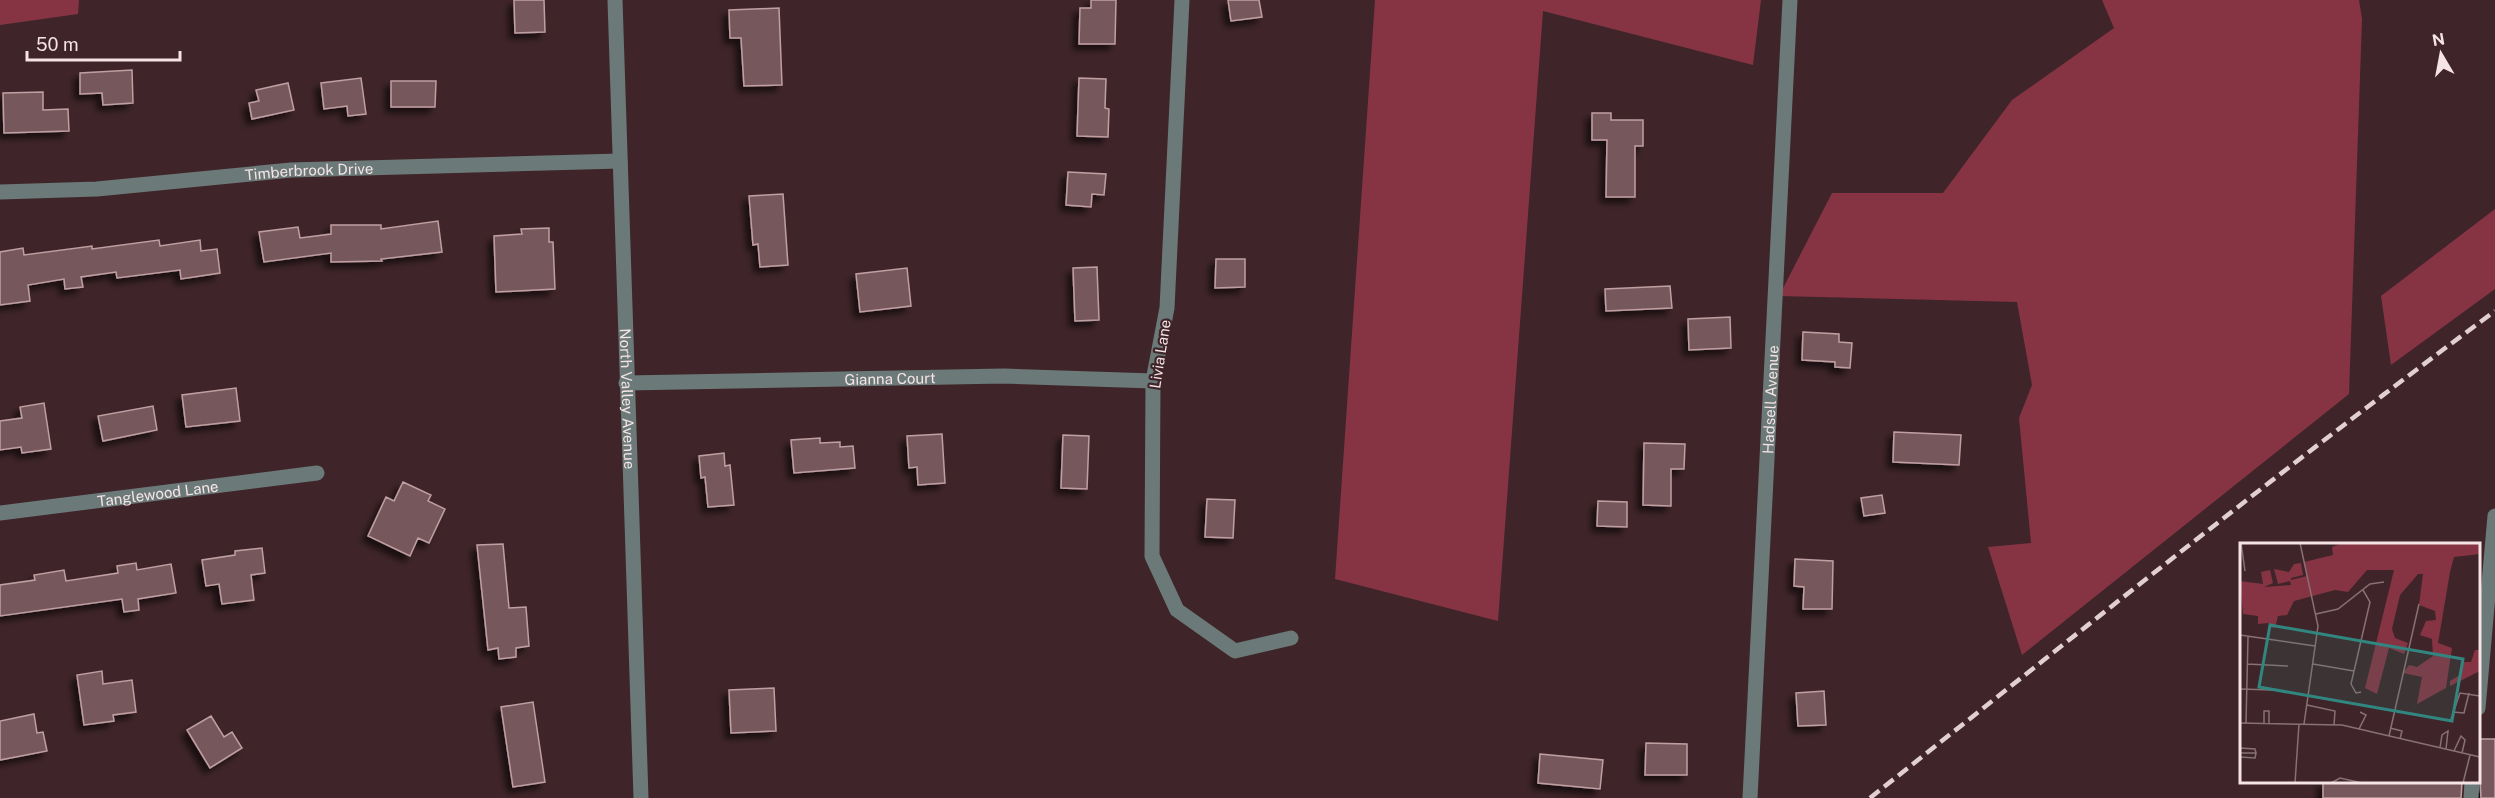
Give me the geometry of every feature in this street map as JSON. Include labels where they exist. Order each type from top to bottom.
[{"type":"street","name":"North Valley Avenue","points":[[615,0],[626,382],[642,798]]},
{"type":"street","name":"Livia Lane","points":[[1182,0],[1167,308],[1153,381],[1152,556],[1176,610],[1235,651],[1291,638]]},
{"type":"street","name":"Hadsell Avenue","points":[[1750,798],[1790,0]]},
{"type":"street","name":"Timberbrook Drive","points":[[0,192],[97,189],[291,170],[620,161]]},
{"type":"street","name":"Gianna Court","points":[[626,382],[1004,375],[1153,381]]},
{"type":"street","name":"Tanglewood Lane","points":[[0,513],[316,473]]},
{"type":"street","points":[[2480,703],[2488,682],[2495,516]]},
{"type":"street","points":[[2471,798],[2472,783]]},
{"type":"shaded area","points":[[0,0],[79,0],[78,14],[0,25]]},
{"type":"shaded area","points":[[1375,0],[1761,0],[1753,65],[1543,11],[1498,621],[1335,579]]},
{"type":"shaded area","points":[[2102,0],[2359,0],[2362,19],[2349,394],[2022,655],[1988,547],[2031,543],[2019,418],[2032,385],[2017,302],[1779,296],[1832,193],[1943,193],[2012,100],[2114,28]]},
{"type":"shaded area","points":[[2495,209],[2495,289],[2391,365],[2381,296]]},
{"type":"building","points":[[514,0],[544,0],[545,32],[515,33]]},
{"type":"building","points":[[1091,0],[1116,0],[1115,44],[1079,44],[1080,8],[1091,8]]},
{"type":"building","points":[[1228,0],[1259,0],[1262,17],[1231,21]]},
{"type":"building","points":[[779,8],[782,85],[744,86],[741,38],[730,38],[729,10]]},
{"type":"building","points":[[132,70],[133,103],[103,105],[102,93],[80,94],[80,73]]},
{"type":"building","points":[[361,78],[366,114],[348,116],[347,106],[324,109],[321,83]]},
{"type":"building","points":[[1079,78],[1106,79],[1105,108],[1109,109],[1108,137],[1077,136]]},
{"type":"building","points":[[391,81],[436,81],[435,107],[391,107]]},
{"type":"building","points":[[288,83],[294,110],[252,119],[249,103],[259,101],[256,90]]},
{"type":"building","points":[[43,92],[43,110],[68,109],[69,131],[4,133],[3,93]]},
{"type":"building","points":[[1592,113],[1611,113],[1611,120],[1643,120],[1643,146],[1635,146],[1635,197],[1606,197],[1607,140],[1592,140]]},
{"type":"building","points":[[1068,172],[1106,174],[1104,195],[1092,194],[1091,207],[1066,205]]},
{"type":"building","points":[[783,194],[788,265],[760,267],[758,244],[753,245],[749,196]]},
{"type":"building","points":[[438,221],[442,252],[381,259],[382,261],[331,262],[331,253],[264,262],[259,232],[298,227],[300,238],[331,234],[331,225],[381,225],[381,229]]},
{"type":"building","points":[[549,228],[549,242],[553,242],[555,289],[496,292],[494,236],[522,234],[521,229]]},
{"type":"building","points":[[159,240],[160,246],[200,240],[201,251],[217,249],[220,273],[181,279],[180,270],[117,278],[116,272],[81,277],[83,287],[65,289],[64,279],[28,285],[30,301],[0,305],[0,252],[23,248],[24,255]]},
{"type":"building","points":[[1216,259],[1245,259],[1245,287],[1215,288]]},
{"type":"building","points":[[1097,267],[1099,320],[1075,321],[1073,268]]},
{"type":"building","points":[[907,268],[911,306],[860,312],[856,274]]},
{"type":"building","points":[[1670,286],[1672,308],[1606,311],[1605,289]]},
{"type":"building","points":[[1730,317],[1731,348],[1689,350],[1688,319]]},
{"type":"building","points":[[1803,332],[1839,334],[1839,342],[1852,343],[1850,368],[1835,367],[1835,362],[1802,360]]},
{"type":"building","points":[[236,388],[240,421],[186,427],[182,395]]},
{"type":"building","points":[[44,403],[51,449],[22,453],[21,447],[0,450],[0,421],[22,418],[20,407]]},
{"type":"building","points":[[153,406],[157,430],[103,441],[98,416]]},
{"type":"building","points":[[1894,432],[1961,435],[1959,465],[1893,462]]},
{"type":"building","points":[[942,434],[945,483],[918,485],[917,467],[909,468],[907,436]]},
{"type":"building","points":[[1063,435],[1089,436],[1087,489],[1061,488]]},
{"type":"building","points":[[820,438],[820,443],[840,442],[840,447],[853,446],[855,468],[794,473],[791,440]]},
{"type":"building","points":[[1644,443],[1685,444],[1684,469],[1671,469],[1671,506],[1643,505]]},
{"type":"building","points":[[724,453],[725,466],[730,465],[734,505],[708,507],[705,477],[701,478],[699,456]]},
{"type":"building","points":[[403,482],[431,495],[428,501],[445,509],[429,543],[418,538],[410,556],[368,536],[386,497],[394,501]]},
{"type":"building","points":[[1882,495],[1885,513],[1864,516],[1861,498]]},
{"type":"building","points":[[1207,499],[1235,500],[1233,538],[1205,537]]},
{"type":"building","points":[[1598,501],[1627,502],[1627,527],[1597,526]]},
{"type":"building","points":[[503,544],[509,608],[526,607],[529,646],[516,648],[516,657],[499,659],[498,648],[488,650],[477,545]]},
{"type":"building","points":[[262,548],[265,573],[251,575],[254,600],[222,604],[219,584],[206,586],[202,560],[235,555],[235,551]]},
{"type":"building","points":[[1795,559],[1833,561],[1832,609],[1803,609],[1804,587],[1794,586]]},
{"type":"building","points":[[136,563],[137,570],[171,564],[176,593],[138,599],[139,610],[124,612],[122,599],[0,616],[0,585],[35,580],[34,575],[64,570],[66,581],[118,573],[117,566]]},
{"type":"building","points":[[102,671],[103,684],[132,680],[136,712],[113,715],[114,721],[84,725],[77,675]]},
{"type":"building","points":[[774,688],[776,731],[731,733],[729,690]]},
{"type":"building","points":[[1824,691],[1826,725],[1798,726],[1796,693]]},
{"type":"building","points":[[533,702],[545,782],[513,787],[501,707]]},
{"type":"building","points":[[34,714],[37,733],[43,732],[47,751],[0,760],[0,721]]},
{"type":"building","points":[[211,716],[224,737],[232,732],[242,748],[210,768],[187,730]]},
{"type":"building","points":[[2480,739],[2495,739],[2495,798],[2481,798]]},
{"type":"building","points":[[1646,743],[1687,744],[1687,775],[1645,775]]},
{"type":"building","points":[[1540,754],[1603,760],[1600,789],[1538,783]]},
{"type":"building","points":[[2323,783],[2462,783],[2461,798],[2323,798]]},
{"type":"railway","points":[[1870,798],[2259,491],[2495,311]]}]
